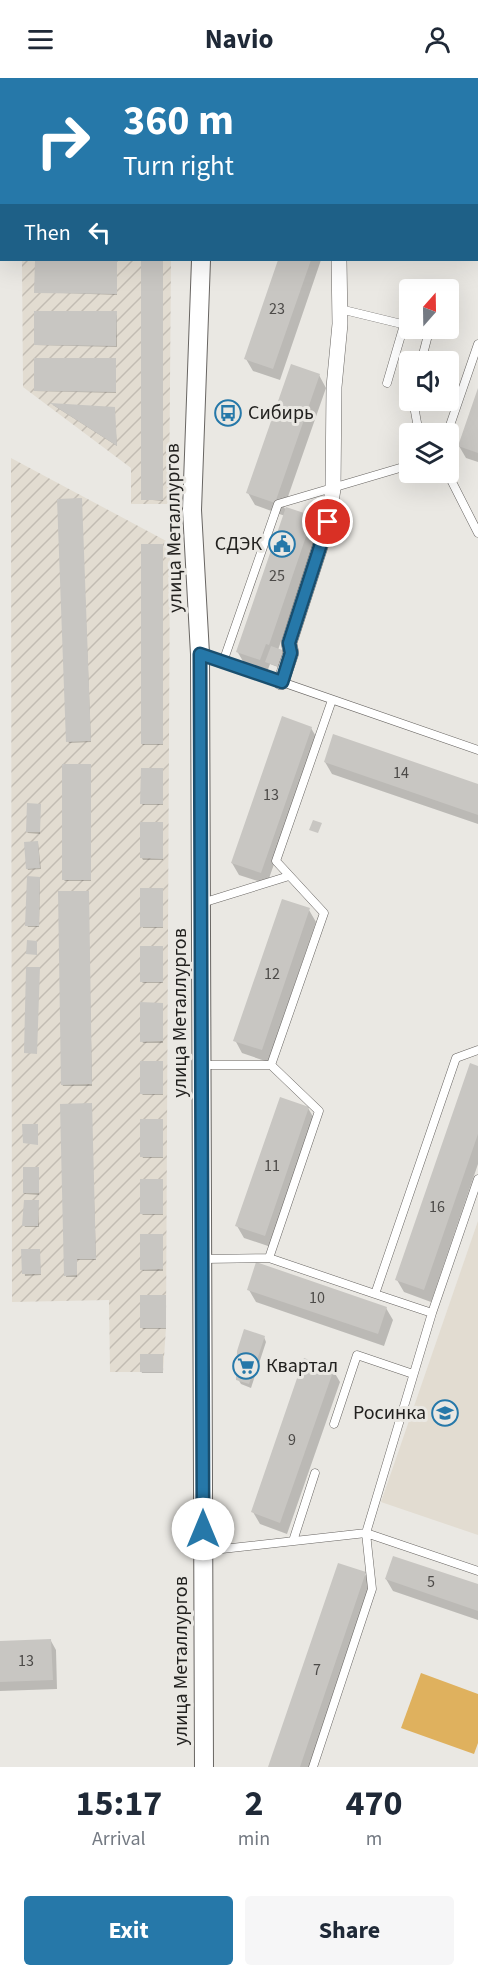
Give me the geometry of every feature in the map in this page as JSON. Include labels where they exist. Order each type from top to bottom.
[{"type":"street","name":"улица Металлургов","points":[[201,261],[192,510],[200,654],[204,1767]]},
{"type":"street","points":[[282,682],[291,653],[289,643],[328,522],[333,489],[334,387],[340,309],[339,261]]},
{"type":"lane","points":[[340,309],[399,324]]},
{"type":"lane","points":[[387,383],[402,339]]},
{"type":"lane","points":[[451,423],[478,344]]},
{"type":"lane","points":[[223,662],[278,504],[399,468]]},
{"type":"lane","points":[[453,483],[478,533]]},
{"type":"lane","points":[[200,654],[478,750]]},
{"type":"lane","points":[[271,1065],[324,913],[276,861],[332,700]]},
{"type":"lane","points":[[202,903],[290,876]]},
{"type":"lane","points":[[375,1294],[456,1058],[478,1050]]},
{"type":"lane","points":[[202,1065],[271,1065],[319,1111],[269,1258]]},
{"type":"lane","points":[[313,1767],[372,1589],[366,1533],[412,1374],[478,1179]]},
{"type":"lane","points":[[469,1206],[478,1209]]},
{"type":"lane","points":[[202,1259],[269,1258],[432,1313]]},
{"type":"lane","points":[[334,1424],[357,1355],[412,1374]]},
{"type":"lane","points":[[293,1541],[315,1473]]},
{"type":"lane","points":[[203,1551],[366,1533],[478,1571]]},
{"type":"shaded area","points":[[22,261],[171,261],[169,504],[131,504],[131,468],[23,387]]},
{"type":"shaded area","points":[[11,458],[170,543],[166,1328],[163,1372],[110,1372],[109,1300],[12,1302]]},
{"type":"shaded area","name":"Росинка","points":[[478,1221],[478,1535],[381,1502]]},
{"type":"shaded area","points":[[421,1673],[478,1694],[478,1743],[474,1754],[401,1728]]},
{"type":"building","points":[[35,261],[117,261],[117,294],[34,293]]},
{"type":"building","points":[[141,261],[163,261],[163,500],[141,500]]},
{"type":"building","points":[[278,261],[311,261],[273,369],[244,359]]},
{"type":"building","points":[[34,311],[117,311],[116,346],[34,345]]},
{"type":"building","points":[[34,358],[116,358],[116,392],[34,391]]},
{"type":"building","points":[[291,364],[320,374],[275,503],[246,493]]},
{"type":"building","points":[[478,388],[478,453],[459,446]]},
{"type":"building","points":[[50,403],[115,407],[117,446]]},
{"type":"building","points":[[82,498],[91,741],[66,742],[57,499]]},
{"type":"building","points":[[286,507],[313,516],[269,645],[266,644],[260,660],[236,652]]},
{"type":"building","points":[[141,544],[163,544],[163,744],[141,744]]},
{"type":"building","points":[[271,646],[288,652],[282,668],[265,662]]},
{"type":"building","points":[[282,716],[312,727],[261,873],[231,863]]},
{"type":"building","points":[[333,734],[478,784],[478,815],[324,762]]},
{"type":"building","points":[[62,764],[91,764],[91,880],[62,880]]},
{"type":"building","points":[[141,768],[163,768],[163,804],[140,804]]},
{"type":"building","points":[[27,803],[41,804],[40,832],[26,832]]},
{"type":"building","points":[[313,820],[322,823],[318,833],[309,830]]},
{"type":"building","points":[[140,822],[163,822],[163,859],[140,858]]},
{"type":"building","points":[[38,841],[40,868],[26,869],[24,842]]},
{"type":"building","points":[[27,876],[40,877],[39,926],[25,926]]},
{"type":"building","points":[[140,888],[163,888],[163,927],[140,927]]},
{"type":"building","points":[[58,891],[89,891],[92,1084],[61,1085]]},
{"type":"building","points":[[282,899],[310,908],[262,1050],[233,1041]]},
{"type":"building","points":[[27,940],[37,941],[37,955],[26,954]]},
{"type":"building","points":[[140,946],[163,946],[163,982],[140,982]]},
{"type":"building","points":[[26,967],[40,967],[37,1054],[24,1053]]},
{"type":"building","points":[[140,1002],[163,1003],[163,1041],[140,1042]]},
{"type":"building","points":[[140,1061],[163,1061],[163,1094],[140,1094]]},
{"type":"building","points":[[470,1063],[478,1066],[478,1134],[424,1290],[395,1280]]},
{"type":"building","points":[[280,1097],[309,1107],[265,1236],[235,1226]]},
{"type":"building","points":[[92,1103],[96,1259],[77,1259],[77,1275],[64,1276],[60,1104]]},
{"type":"building","points":[[140,1119],[163,1119],[163,1157],[140,1157]]},
{"type":"building","points":[[22,1124],[38,1124],[38,1145],[23,1143]]},
{"type":"building","points":[[23,1167],[39,1167],[39,1193],[23,1193]]},
{"type":"building","points":[[140,1179],[163,1179],[163,1214],[140,1214]]},
{"type":"building","points":[[24,1200],[39,1200],[38,1226],[22,1226]]},
{"type":"building","points":[[140,1234],[163,1234],[163,1269],[140,1270]]},
{"type":"building","points":[[21,1249],[40,1249],[41,1274],[22,1274]]},
{"type":"building","points":[[256,1262],[387,1307],[378,1334],[247,1290]]},
{"type":"building","points":[[140,1295],[166,1295],[166,1328],[140,1328]]},
{"type":"building","name":"Квартал","points":[[244,1329],[265,1336],[249,1384],[236,1380],[237,1351]]},
{"type":"building","points":[[140,1354],[163,1354],[163,1372],[140,1372]]},
{"type":"building","points":[[304,1358],[334,1369],[280,1523],[251,1512]]},
{"type":"building","points":[[393,1556],[478,1584],[478,1611],[385,1579]]},
{"type":"building","points":[[338,1563],[366,1572],[300,1767],[268,1767]]},
{"type":"building","points":[[51,1639],[53,1680],[0,1682],[0,1641]]},
{"type":"place","name":"Сибирь","points":[[228,413]]},
{"type":"place","name":"СДЭК","points":[[282,544]]},
{"type":"place","name":"Квартал","points":[[246,1366]]},
{"type":"place","name":"Росинка","points":[[445,1413]]},
{"type":"route","points":[[203,1529],[200,654],[282,682],[291,653],[289,643],[328,522]]}]
